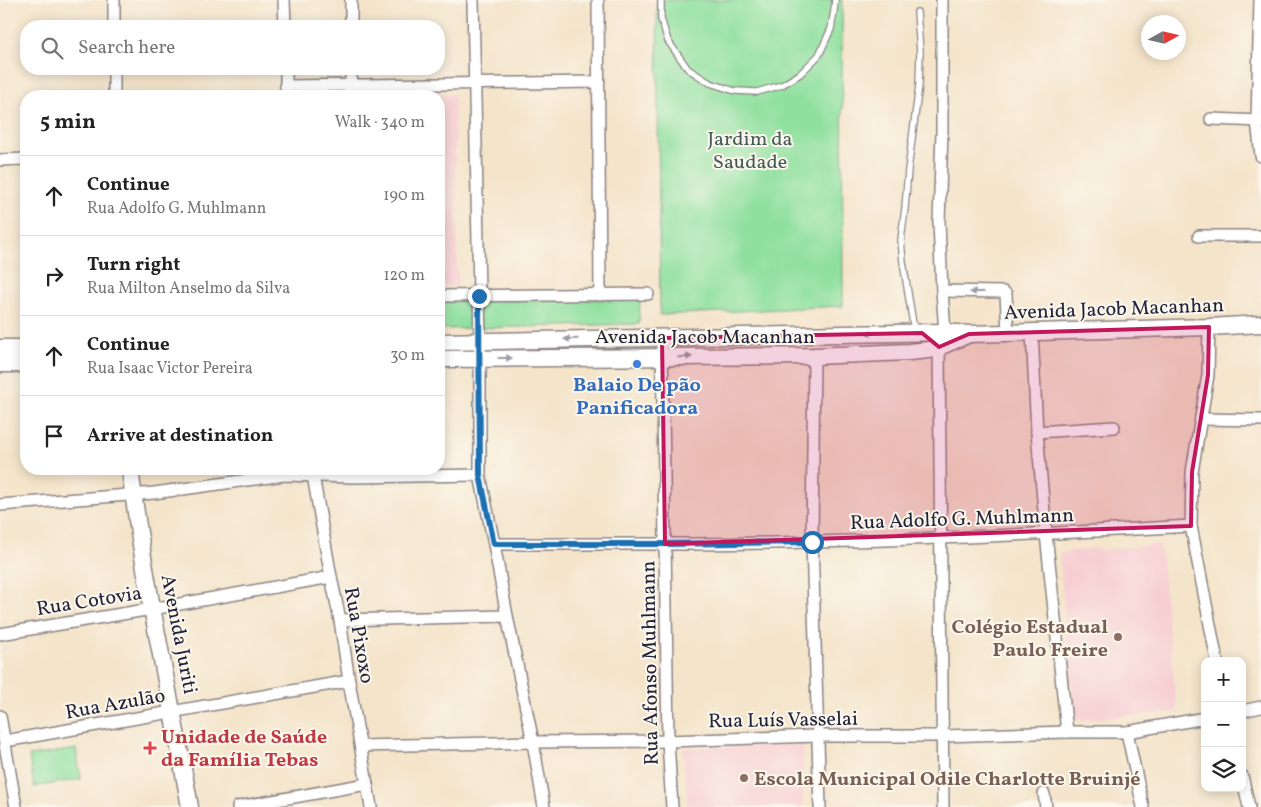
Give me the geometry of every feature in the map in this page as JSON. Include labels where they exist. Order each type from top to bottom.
[{"type":"main road","name":"Avenida Jacob Macanhan","points":[[445,359],[814,356],[909,352],[929,350],[942,340],[969,334],[1261,324]]},
{"type":"main road","name":"Avenida Jacob Macanhan","points":[[445,342],[918,333]]},
{"type":"main road","points":[[918,333],[934,341],[942,340]]},
{"type":"main road","points":[[0,348],[20,348]]},
{"type":"main road","points":[[0,364],[20,364]]},
{"type":"main road","name":"Avenida Juriti","points":[[131,475],[152,609],[190,807]]},
{"type":"street","points":[[114,0],[114,20]]},
{"type":"street","points":[[284,0],[285,20]]},
{"type":"street","points":[[350,0],[351,20]]},
{"type":"street","points":[[473,0],[480,342],[480,475],[533,742],[544,807]]},
{"type":"street","points":[[598,0],[600,295]]},
{"type":"street","points":[[942,0],[942,121],[939,222],[942,292],[943,807]]},
{"type":"street","points":[[1260,0],[1259,121],[1261,156]]},
{"type":"street","points":[[114,75],[114,90]]},
{"type":"street","points":[[286,75],[286,90]]},
{"type":"street","points":[[351,75],[351,90]]},
{"type":"street","points":[[369,90],[475,84],[598,82]]},
{"type":"street","points":[[1210,119],[1259,121]]},
{"type":"street","points":[[0,160],[20,159]]},
{"type":"street","points":[[1199,236],[1261,236]]},
{"type":"street","points":[[942,292],[1003,292],[1006,294],[1007,299],[1008,333]]},
{"type":"street","points":[[445,296],[648,294]]},
{"type":"street","points":[[1209,327],[1208,374],[1192,472],[1191,526],[1216,657]]},
{"type":"street","points":[[1032,332],[1037,432],[1067,732]]},
{"type":"street","name":"Rua Afonso Muhlmann","points":[[662,338],[668,741],[672,807]]},
{"type":"street","points":[[814,356],[812,542],[820,807]]},
{"type":"street","points":[[1201,419],[1261,420]]},
{"type":"street","points":[[1037,432],[1114,427]]},
{"type":"street","points":[[445,474],[480,475]]},
{"type":"street","points":[[0,506],[154,493],[291,475]]},
{"type":"street","name":"Rua Pixoxo","points":[[313,475],[340,620],[371,807]]},
{"type":"street","name":"Rua Adolfo G. Muhlmann","points":[[494,544],[812,542],[1046,534],[1191,526]]},
{"type":"street","name":"Rua Cotovia","points":[[0,634],[331,577]]},
{"type":"street","points":[[340,620],[507,616]]},
{"type":"street","name":"Rua Azulão","points":[[4,740],[349,681]]},
{"type":"street","points":[[1246,710],[1261,707]]},
{"type":"street","points":[[0,716],[16,807]]},
{"type":"street","name":"Rua Luís Vasselai","points":[[360,746],[668,741],[817,736],[942,736],[1127,732],[1201,719]]},
{"type":"street","points":[[1127,732],[1143,807]]},
{"type":"street","points":[[238,807],[367,784]]},
{"type":"street","points":[[1246,792],[1249,807]]},
{"type":"street","points":[[1044,794],[1046,807]]},
{"type":"lane","points":[[661,0],[661,19],[668,41],[688,69],[710,84],[736,91],[757,92],[782,85],[800,74],[819,55],[831,30],[834,0]]},
{"type":"lane","points":[[917,12],[920,52],[919,85],[901,240],[903,262],[918,333]]},
{"type":"highlighted area","points":[[1209,327],[1208,375],[1192,472],[1191,526],[665,544],[662,338],[922,333],[939,347],[969,334]]},
{"type":"shaded area","points":[[445,95],[454,95],[458,286],[445,286]]},
{"type":"shaded area","name":"Colégio Estadual Paulo Freire","points":[[1160,544],[1177,712],[1075,720],[1059,553],[1096,548],[1096,551]]},
{"type":"shaded area","name":"Escola Municipal Odile Charlotte Bruinjé","points":[[803,745],[803,807],[688,807],[683,748]]},
{"type":"green space","name":"Jardim da Saudade","points":[[657,0],[842,0],[843,306],[660,315]]},
{"type":"green space","points":[[640,299],[639,324],[445,329],[445,302]]},
{"type":"green space","points":[[76,749],[81,779],[34,787],[29,756]]},
{"type":"place","name":"Balaio De pão Panificadora","points":[[637,364]]},
{"type":"place","name":"Colégio Estadual Paulo Freire","points":[[1118,637]]},
{"type":"place","name":"Unidade de Saúde da Família Tebas","points":[[150,748]]},
{"type":"place","name":"Escola Municipal Odile Charlotte Bruinjé","points":[[744,778]]},
{"type":"route","points":[[479,296],[480,475],[494,544],[812,542]]}]
